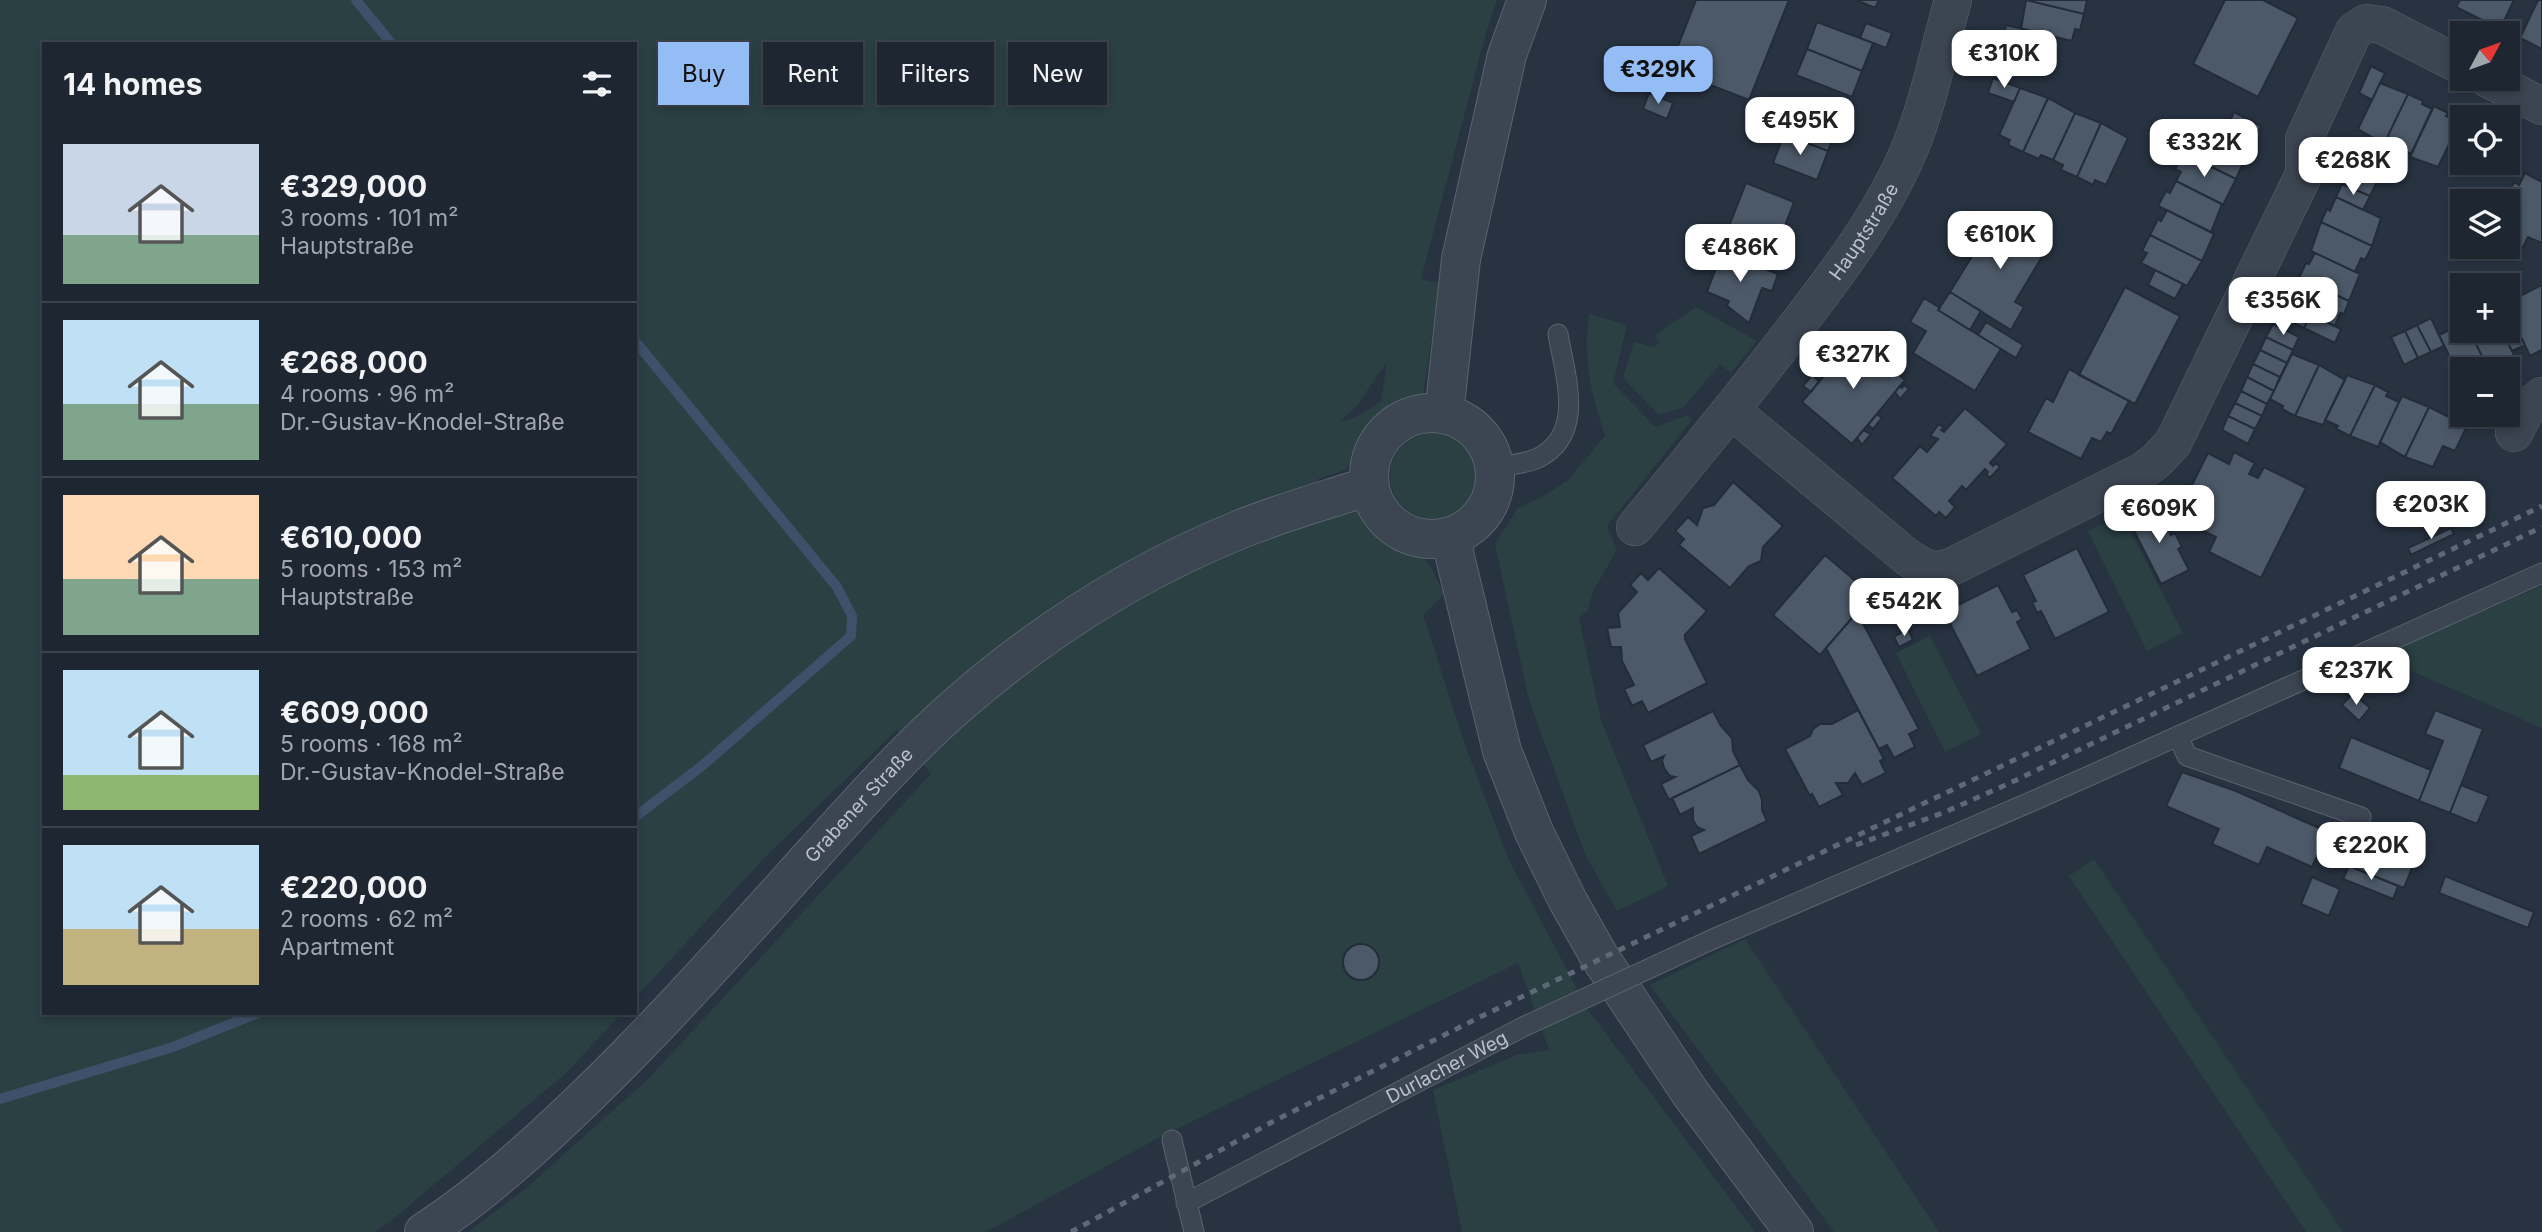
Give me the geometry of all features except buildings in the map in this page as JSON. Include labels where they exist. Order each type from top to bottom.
[{"type":"street","points":[[1444,414],[1461,259],[1507,55],[1527,0]]},
{"type":"street","name":"Hauptstraße","points":[[1635,527],[1731,410],[1858,242],[1909,151],[1953,0]]},
{"type":"street","points":[[1731,410],[1907,557],[1933,570],[1941,571],[1953,566],[2141,472],[2173,443],[2304,174],[2304,139],[2354,31],[2367,23],[2382,25],[2450,60]]},
{"type":"street","points":[[2512,91],[2542,106]]},
{"type":"street","points":[[2514,433],[2527,408],[2542,396]]},
{"type":"street","points":[[1420,414],[1444,414],[1462,421],[1478,433],[1489,449],[1494,468],[1494,489],[1487,508],[1473,524],[1455,535],[1433,540],[1411,536],[1391,525],[1376,507],[1369,486],[1370,461],[1380,440],[1397,423],[1420,414]]},
{"type":"street","name":"Grabener Straße","points":[[424,1232],[508,1168],[595,1088],[654,1030],[884,777],[961,703],[1021,654],[1068,621],[1129,584],[1193,552],[1242,529],[1369,486]]},
{"type":"street","points":[[1455,535],[1454,553],[1502,751],[1534,832],[1599,957],[1692,1094],[1794,1232]]},
{"type":"lane","points":[[1494,468],[1536,459],[1558,444],[1567,429],[1568,402],[1558,334]]},
{"type":"lane","name":"Durlacher Weg","points":[[1186,1203],[1523,1027],[1713,939],[2042,797],[2542,573]]},
{"type":"lane","points":[[2178,736],[2187,756],[2361,817]]},
{"type":"lane","points":[[1172,1139],[1194,1232]]},
{"type":"green space","points":[[0,0],[1497,0],[1421,279],[1440,283],[1423,395],[1345,470],[1318,479],[1329,512],[1355,509],[1389,529],[1429,564],[1444,594],[1423,615],[1465,745],[1508,858],[1588,1010],[1755,1232],[1462,1232],[1433,1090],[1517,1055],[1549,1050],[1518,963],[1162,1136],[986,1232],[468,1232],[525,1189],[647,1080],[931,774],[897,730],[767,855],[637,996],[637,42],[42,42],[42,1015],[620,1015],[566,1073],[375,1232],[0,1232]],"holes":[[[1387,362],[1381,401],[1362,414],[1339,423],[1358,404]]]},
{"type":"green space","points":[[1696,307],[1757,341],[1731,373],[1720,364],[1683,408],[1659,415],[1623,378],[1634,342],[1654,347],[1660,342],[1654,336]]},
{"type":"green space","points":[[1589,314],[1627,325],[1613,383],[1655,427],[1688,415],[1692,420],[1607,526],[1617,550],[1593,591],[1588,610],[1579,618],[1601,720],[1668,886],[1617,911],[1585,854],[1529,700],[1495,544],[1518,508],[1542,497],[1568,480],[1605,436],[1588,362]]},
{"type":"green space","points":[[1433,433],[1457,440],[1469,452],[1476,476],[1469,500],[1457,512],[1433,519],[1409,512],[1397,500],[1390,476],[1397,452],[1409,440]]},
{"type":"green space","points":[[2122,515],[2183,633],[2147,651],[2088,531]]},
{"type":"green space","points":[[2542,586],[2542,728],[2377,656]]},
{"type":"green space","points":[[1930,636],[1981,734],[1945,752],[1896,653]]},
{"type":"green space","points":[[2094,859],[2343,1232],[2306,1232],[2069,876]]},
{"type":"green space","points":[[1745,939],[1939,1232],[1834,1232],[1650,985]]},
{"type":"waterway","points":[[356,0],[390,42]]},
{"type":"waterway","points":[[637,343],[837,587],[852,616],[851,636],[703,765],[637,815]]},
{"type":"waterway","points":[[0,1099],[173,1047],[253,1015]]},
{"type":"railway","points":[[1071,1232],[1272,1122],[1482,1016],[2542,506]]},
{"type":"railway","points":[[1856,845],[1945,812],[2010,783],[2542,527]]}]
